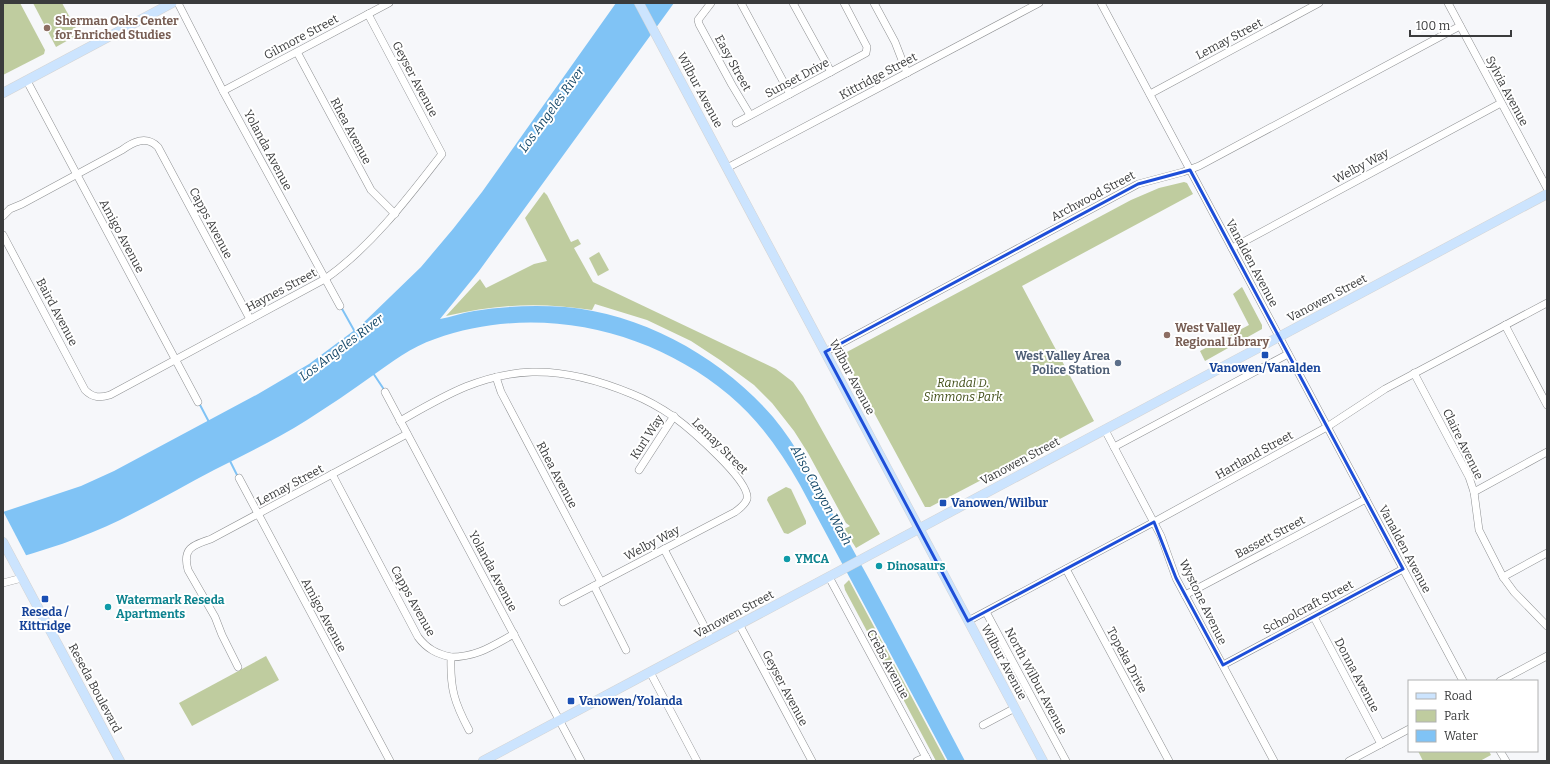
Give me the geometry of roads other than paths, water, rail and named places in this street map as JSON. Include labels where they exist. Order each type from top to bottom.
[{"type":"main road","points":[[3,93],[172,3]]},
{"type":"main road","name":"Wilbur Avenue","points":[[639,3],[1043,761]]},
{"type":"main road","name":"Vanowen Street","points":[[483,761],[1547,194]]},
{"type":"main road","name":"Reseda Boulevard","points":[[3,542],[120,761]]},
{"type":"street","name":"Yolanda Avenue","points":[[178,3],[340,306]]},
{"type":"street","name":"Gilmore Street","points":[[224,91],[389,3]]},
{"type":"street","name":"Easy Street","points":[[712,3],[698,20],[732,85],[750,115]]},
{"type":"street","points":[[741,3],[790,94]]},
{"type":"street","points":[[793,3],[831,72]]},
{"type":"street","name":"Sunset Drive","points":[[736,123],[868,51],[844,3]]},
{"type":"street","points":[[874,3],[894,42],[907,73]]},
{"type":"street","name":"Kittridge Street","points":[[728,168],[1039,3]]},
{"type":"street","name":"Vanalden Avenue","points":[[1101,3],[1462,680]]},
{"type":"street","name":"Lemay Street","points":[[1150,94],[1319,3]]},
{"type":"street","name":"Sylvia Avenue","points":[[1448,3],[1547,188]]},
{"type":"street","name":"Geyser Avenue","points":[[368,14],[442,154]]},
{"type":"street","name":"Archwood Street","points":[[825,352],[1138,184],[1190,170],[1460,26]]},
{"type":"street","name":"Rhea Avenue","points":[[297,52],[371,190],[394,214]]},
{"type":"street","name":"Amigo Avenue","points":[[27,81],[198,402]]},
{"type":"street","name":"Welby Way","points":[[1232,248],[1501,103]]},
{"type":"street","name":"Capps Avenue","points":[[76,175],[136,141],[142,140],[154,143],[158,147],[250,319]]},
{"type":"street","name":"Haynes Street","points":[[94,397],[110,395],[325,279],[337,271],[352,258],[394,214],[442,154]]},
{"type":"street","points":[[3,216],[10,209],[76,175]]},
{"type":"street","name":"Baird Avenue","points":[[3,235],[85,390],[89,395],[94,397]]},
{"type":"street","name":"Hartland Street","points":[[968,621],[1154,522],[1327,427],[1371,397],[1547,303]]},
{"type":"street","points":[[1505,325],[1547,405]]},
{"type":"street","points":[[1114,447],[1288,354]]},
{"type":"street","name":"Lemay Street","points":[[400,421],[458,389],[473,383],[496,377],[532,372],[551,373],[593,380],[639,397],[674,416],[696,434],[717,455],[745,488],[747,498]]},
{"type":"street","name":"Claire Avenue","points":[[1414,373],[1469,477],[1474,492],[1479,530],[1503,577],[1514,592],[1547,626]]},
{"type":"street","name":"Rhea Avenue","points":[[496,377],[501,392],[601,582]]},
{"type":"street","name":"Yolanda Avenue","points":[[385,392],[581,761]]},
{"type":"street","name":"Kurl Way","points":[[639,470],[674,416]]},
{"type":"street","name":"Wystone Avenue","points":[[1105,430],[1161,536],[1176,578],[1274,761]]},
{"type":"street","name":"Lemay Street","points":[[238,667],[215,617],[188,570],[186,556],[188,551],[195,544],[211,539],[407,434]]},
{"type":"street","points":[[1474,492],[1547,452]]},
{"type":"street","name":"Capps Avenue","points":[[332,474],[418,638],[430,649],[451,657]]},
{"type":"street","name":"Amigo Avenue","points":[[239,478],[390,761]]},
{"type":"street","name":"Welby Way","points":[[563,602],[735,512],[742,507],[747,498]]},
{"type":"street","name":"Bassett Street","points":[[1185,595],[1366,499]]},
{"type":"street","points":[[664,549],[711,639]]},
{"type":"street","points":[[1503,577],[1547,553]]},
{"type":"street","name":"Topeka Drive","points":[[1066,569],[1169,761]]},
{"type":"street","name":"Schoolcraft Street","points":[[1223,665],[1403,569]]},
{"type":"street","name":"Crebs Avenue","points":[[830,576],[927,759]]},
{"type":"street","points":[[3,583],[22,578]]},
{"type":"street","points":[[594,586],[626,650]]},
{"type":"street","name":"North Wilbur Avenue","points":[[986,612],[1066,761]]},
{"type":"street","name":"Donna Avenue","points":[[1314,617],[1381,744]]},
{"type":"street","name":"Geyser Avenue","points":[[739,624],[812,761]]},
{"type":"street","points":[[469,730],[453,693],[450,679],[451,657],[474,655],[514,634]]},
{"type":"street","points":[[1502,680],[1547,656]]},
{"type":"street","points":[[650,672],[697,761]]},
{"type":"street","points":[[983,725],[1015,708]]},
{"type":"street","points":[[1349,761],[1408,730]]},
{"type":"street","points":[[1501,752],[1506,761]]},
{"type":"street","points":[[917,761],[927,759]]},
{"type":"water","points":[[616,3],[674,3],[479,271],[440,319],[474,311],[520,306],[565,307],[595,311],[652,329],[680,342],[706,358],[730,376],[753,396],[773,417],[799,454],[869,578],[965,761],[948,761],[800,485],[769,437],[760,426],[729,395],[698,372],[663,353],[627,338],[590,328],[551,323],[512,323],[473,328],[426,342],[402,355],[296,427],[132,514],[106,527],[48,549],[3,562],[3,512],[81,486],[114,471],[258,394],[309,364],[360,326],[421,267],[453,229],[482,192]]},
{"type":"waterway","name":"Los Angeles River","points":[[341,307],[355,332]]},
{"type":"waterway","points":[[373,373],[385,391]]},
{"type":"waterway","points":[[199,403],[209,422]]},
{"type":"waterway","points":[[229,459],[238,477]]},
{"type":"place","name":"Sherman Oaks Center for Enriched Studies","points":[[47,28]]},
{"type":"place","name":"West Valley Regional Library","points":[[1167,335]]},
{"type":"place","name":"Vanowen/Vanalden","points":[[1265,355]]},
{"type":"place","name":"West Valley Area Police Station","points":[[1118,363]]},
{"type":"place","name":"Vanowen/Wilbur","points":[[943,503]]},
{"type":"place","name":"YMCA","points":[[787,559]]},
{"type":"place","name":"Dinosaurs","points":[[879,566]]},
{"type":"place","name":"Reseda / Kittridge","points":[[45,599]]},
{"type":"place","name":"Watermark Reseda Apartments","points":[[108,607]]},
{"type":"place","name":"Vanowen/Yolanda","points":[[571,701]]},
{"type":"park label","name":"Randal D. Simmons Park","points":[[963,390]]},
{"type":"water label","name":"Aliso Canyon Wash","points":[[822,495]]}]
